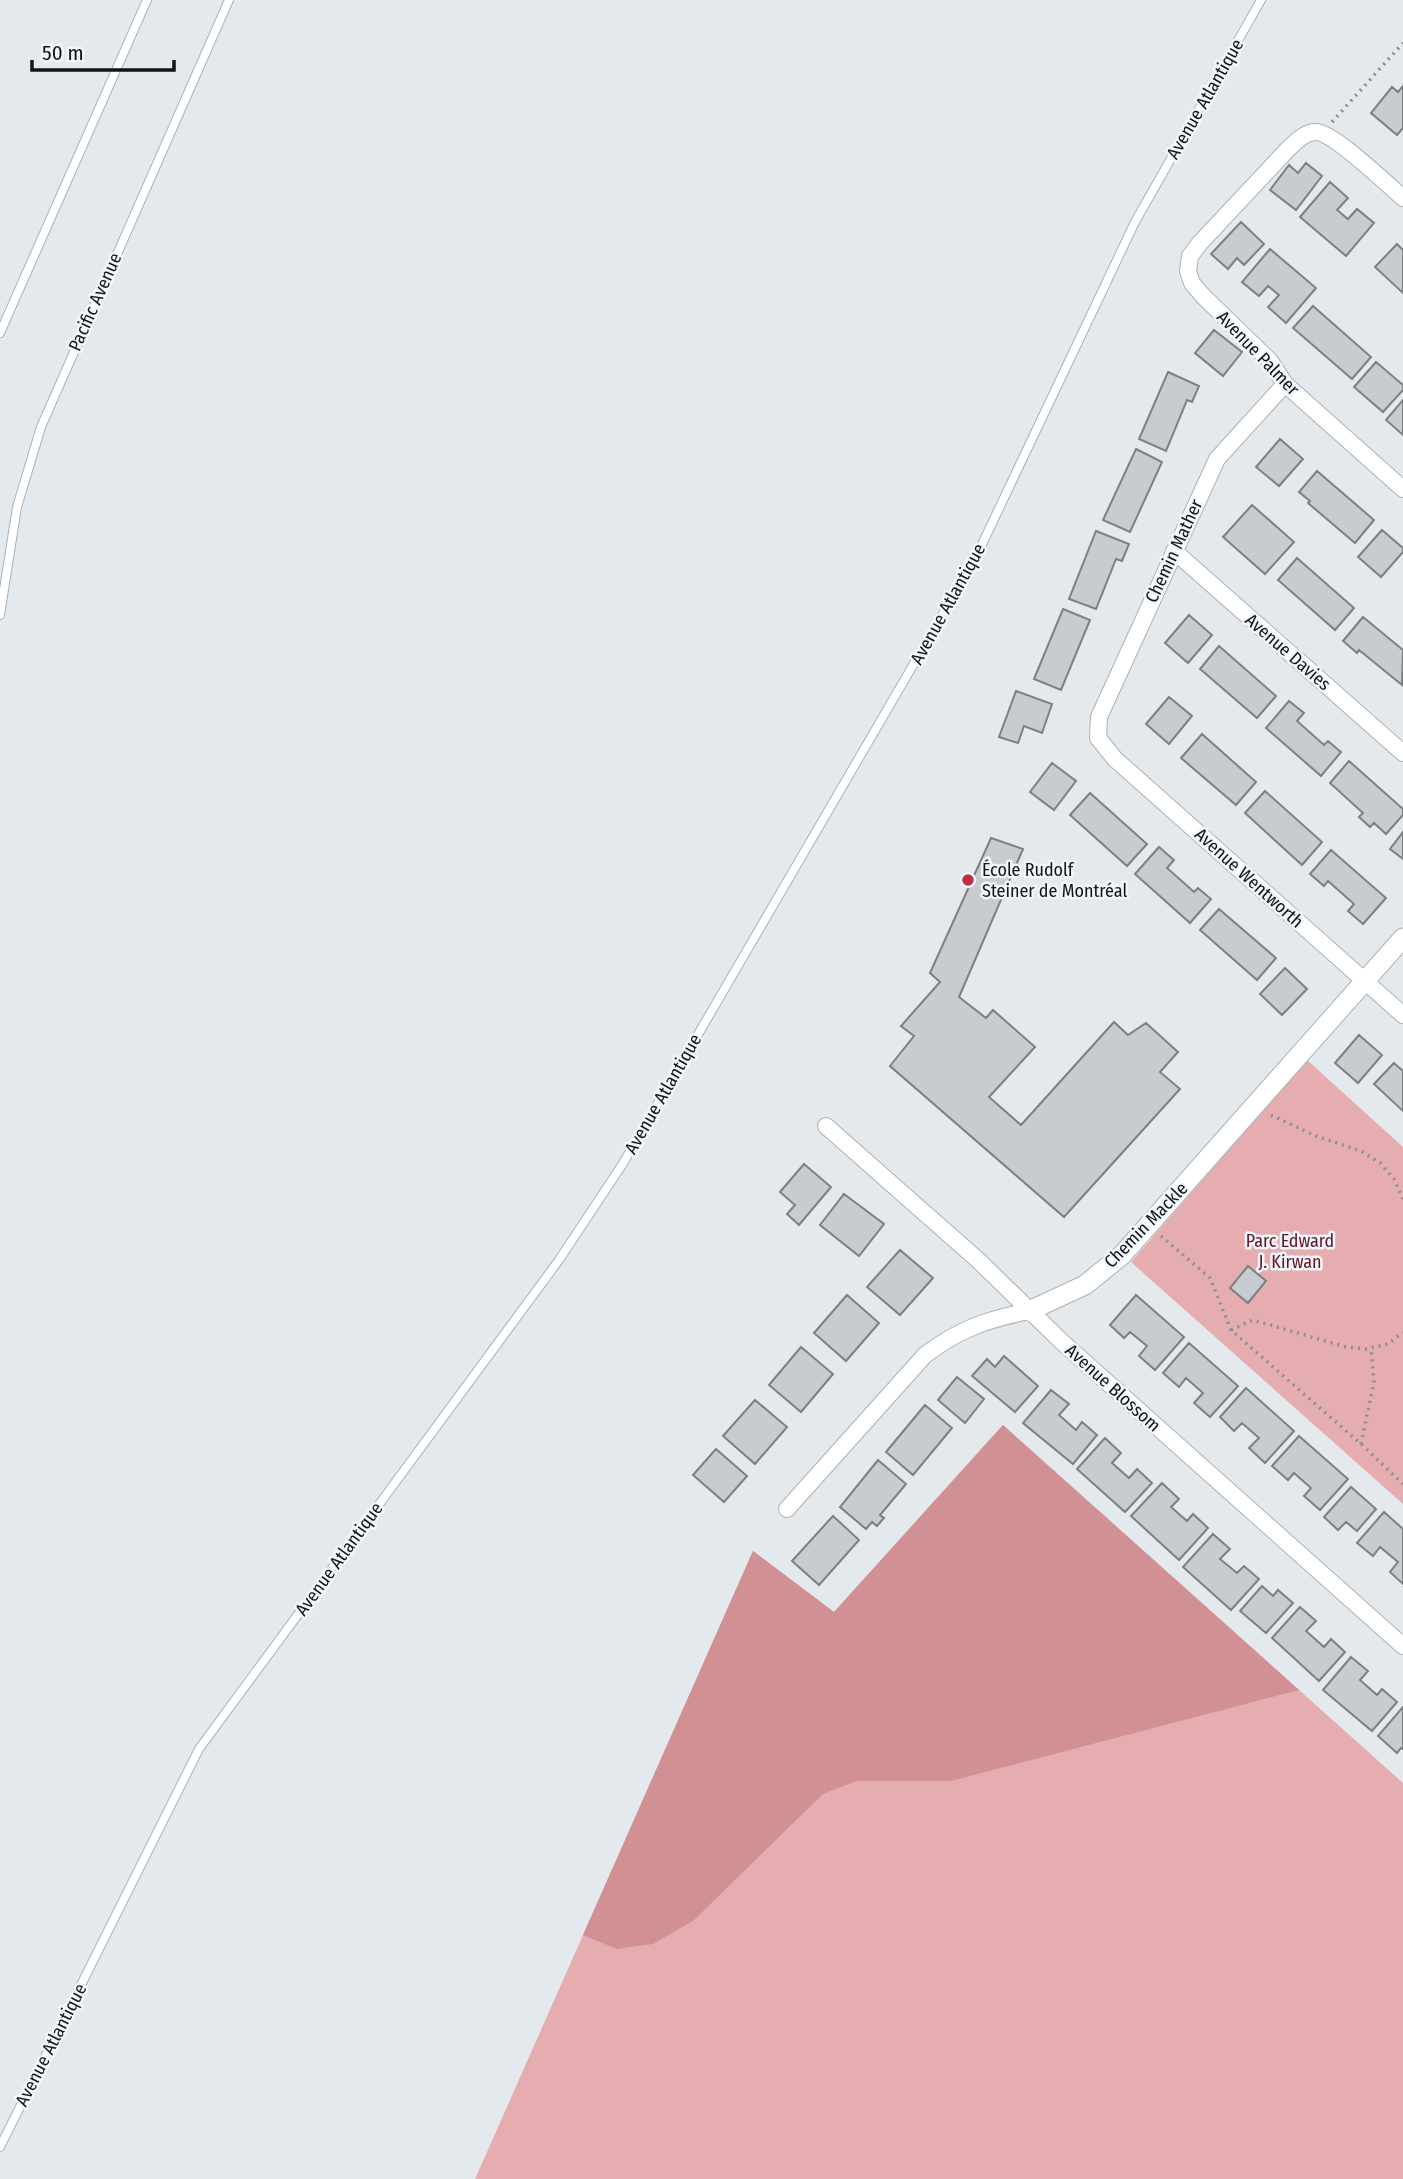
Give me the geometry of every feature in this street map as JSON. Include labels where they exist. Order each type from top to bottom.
[{"type":"street","name":"Avenue Palmer","points":[[1324,134],[1318,132],[1304,135],[1289,148],[1190,256],[1188,271],[1192,283],[1202,295],[1270,361],[1285,384],[1403,489]]},
{"type":"street","points":[[1324,134],[1333,138],[1403,198]]},
{"type":"street","name":"Chemin Mather","points":[[1098,738],[1099,717],[1217,459],[1285,384]]},
{"type":"street","name":"Avenue Davies","points":[[1174,551],[1403,753]]},
{"type":"street","name":"Avenue Wentworth","points":[[1098,738],[1115,759],[1403,1015]]},
{"type":"street","name":"Chemin Mackle","points":[[787,1508],[925,1355],[952,1335],[992,1319],[1029,1311],[1085,1285],[1122,1255],[1403,938]]},
{"type":"street","name":"Avenue Blossom","points":[[826,1126],[1403,1646]]},
{"type":"lane","points":[[0,333],[147,0]]},
{"type":"lane","name":"Pacific Avenue","points":[[0,615],[17,507],[41,427],[229,0]]},
{"type":"lane","name":"Avenue Atlantique","points":[[0,2147],[199,1749],[559,1260],[622,1165],[976,557],[1135,222],[1261,0]]},
{"type":"path","points":[[1324,134],[1335,117],[1403,43]]},
{"type":"path","points":[[1254,1106],[1316,1136],[1361,1151],[1380,1163],[1394,1179],[1403,1199]]},
{"type":"path","points":[[1149,1225],[1210,1278],[1231,1329],[1403,1484]]},
{"type":"path","points":[[1231,1329],[1253,1320],[1346,1347],[1371,1348],[1388,1344],[1403,1332]]},
{"type":"path","points":[[1361,1444],[1374,1382],[1371,1348]]},
{"type":"green space","name":"Parc Edward J. Kirwan","points":[[1307,1060],[1403,1147],[1403,1504],[1131,1262]]},
{"type":"green space","points":[[1003,1425],[1403,1783],[1403,2179],[475,2179],[753,1551],[834,1612]]},
{"type":"shaded area","points":[[1003,1425],[1299,1690],[951,1781],[856,1781],[823,1794],[693,1921],[653,1944],[617,1949],[583,1935],[753,1551],[834,1612]]},
{"type":"building","points":[[1403,86],[1403,128],[1397,135],[1371,113],[1392,87],[1398,92]]},
{"type":"building","points":[[1306,163],[1322,176],[1296,210],[1270,190],[1289,165],[1298,173]]},
{"type":"building","points":[[1330,182],[1348,198],[1337,210],[1348,219],[1357,209],[1374,223],[1346,256],[1300,217]]},
{"type":"building","points":[[1241,222],[1264,244],[1244,265],[1237,258],[1228,269],[1211,254]]},
{"type":"building","points":[[1397,244],[1403,250],[1403,293],[1375,267]]},
{"type":"building","points":[[1270,249],[1316,288],[1286,323],[1268,307],[1279,295],[1268,286],[1259,296],[1242,282]]},
{"type":"building","points":[[1313,306],[1371,357],[1352,379],[1293,328]]},
{"type":"building","points":[[1214,330],[1242,352],[1223,376],[1195,353]]},
{"type":"building","points":[[1376,362],[1403,385],[1403,390],[1383,412],[1354,387]]},
{"type":"building","points":[[1168,372],[1199,386],[1192,402],[1187,400],[1166,451],[1139,439]]},
{"type":"building","points":[[1403,400],[1403,435],[1386,420]]},
{"type":"building","points":[[1280,439],[1303,459],[1279,486],[1256,467]]},
{"type":"building","points":[[1136,449],[1162,462],[1130,532],[1103,520]]},
{"type":"building","points":[[1317,471],[1374,520],[1355,543],[1299,492]]},
{"type":"building","points":[[1252,505],[1294,542],[1265,574],[1223,537]]},
{"type":"building","points":[[1382,530],[1403,548],[1403,552],[1381,577],[1358,557]]},
{"type":"building","points":[[1096,531],[1129,544],[1122,561],[1116,559],[1096,609],[1069,599]]},
{"type":"building","points":[[1297,558],[1354,608],[1335,630],[1278,580]]},
{"type":"building","points":[[1063,609],[1090,620],[1061,690],[1034,679]]},
{"type":"building","points":[[1189,615],[1212,635],[1188,663],[1165,643]]},
{"type":"building","points":[[1363,617],[1403,650],[1402,685],[1359,650],[1357,653],[1343,641]]},
{"type":"building","points":[[1219,646],[1276,696],[1257,718],[1200,669]]},
{"type":"building","points":[[1016,691],[1052,704],[1042,733],[1024,726],[1018,743],[999,737]]},
{"type":"building","points":[[1169,697],[1192,716],[1169,744],[1146,724]]},
{"type":"building","points":[[1289,701],[1304,713],[1297,721],[1324,745],[1328,741],[1341,752],[1321,776],[1266,728]]},
{"type":"building","points":[[1202,734],[1256,782],[1236,805],[1181,758]]},
{"type":"building","points":[[1349,761],[1403,809],[1403,815],[1386,834],[1374,823],[1370,827],[1359,817],[1363,813],[1330,783]]},
{"type":"building","points":[[1052,763],[1076,781],[1054,810],[1030,792]]},
{"type":"building","points":[[1265,791],[1322,842],[1302,865],[1245,813]]},
{"type":"building","points":[[1090,793],[1147,844],[1127,866],[1070,815]]},
{"type":"building","points":[[1403,832],[1403,859],[1390,849]]},
{"type":"building","points":[[991,838],[1023,849],[959,997],[986,1018],[993,1010],[1035,1047],[989,1097],[1021,1125],[1114,1022],[1128,1035],[1146,1023],[1178,1052],[1160,1072],[1180,1089],[1064,1217],[890,1066],[914,1036],[901,1026],[940,982],[930,973]]},
{"type":"building","points":[[1159,847],[1174,860],[1167,868],[1194,892],[1198,888],[1211,899],[1190,923],[1135,874]]},
{"type":"building","points":[[1331,850],[1386,898],[1363,924],[1348,911],[1354,904],[1328,881],[1324,886],[1310,874]]},
{"type":"building","points":[[1219,909],[1276,958],[1257,980],[1200,930]]},
{"type":"building","points":[[1285,968],[1307,989],[1282,1015],[1260,994]]},
{"type":"building","points":[[1359,1035],[1382,1055],[1358,1083],[1335,1063]]},
{"type":"building","points":[[1394,1063],[1403,1071],[1403,1111],[1374,1084]]},
{"type":"building","points":[[804,1164],[831,1187],[799,1225],[787,1214],[795,1205],[780,1192]]},
{"type":"building","points":[[844,1194],[884,1224],[859,1256],[820,1225]]},
{"type":"building","points":[[900,1250],[933,1278],[900,1315],[867,1287]]},
{"type":"building","points":[[1248,1266],[1266,1281],[1248,1303],[1230,1288]]},
{"type":"building","points":[[847,1295],[879,1323],[846,1361],[814,1333]]},
{"type":"building","points":[[1136,1295],[1184,1337],[1155,1370],[1139,1356],[1147,1346],[1130,1332],[1124,1338],[1110,1325]]},
{"type":"building","points":[[1189,1343],[1238,1386],[1210,1417],[1194,1403],[1203,1393],[1186,1378],[1179,1387],[1163,1373]]},
{"type":"building","points":[[801,1347],[833,1374],[801,1412],[769,1385]]},
{"type":"building","points":[[1004,1356],[1038,1386],[1015,1412],[972,1376],[987,1359],[995,1367]]},
{"type":"building","points":[[957,1377],[984,1399],[965,1423],[938,1400]]},
{"type":"building","points":[[1246,1388],[1294,1431],[1265,1463],[1249,1448],[1259,1438],[1242,1423],[1234,1431],[1220,1417]]},
{"type":"building","points":[[1051,1390],[1069,1404],[1059,1415],[1076,1430],[1082,1422],[1097,1435],[1073,1464],[1023,1423]]},
{"type":"building","points":[[755,1400],[787,1427],[755,1464],[723,1436]]},
{"type":"building","points":[[925,1405],[952,1428],[913,1475],[886,1452]]},
{"type":"building","points":[[1299,1436],[1348,1479],[1320,1510],[1304,1496],[1311,1488],[1294,1473],[1288,1480],[1272,1466]]},
{"type":"building","points":[[1105,1438],[1121,1453],[1112,1463],[1129,1478],[1137,1469],[1152,1483],[1125,1512],[1077,1469]]},
{"type":"building","points":[[716,1449],[747,1476],[724,1502],[693,1475]]},
{"type":"building","points":[[878,1460],[906,1484],[880,1515],[884,1518],[877,1526],[872,1522],[866,1529],[840,1507]]},
{"type":"building","points":[[1162,1483],[1179,1499],[1171,1507],[1187,1521],[1193,1514],[1208,1528],[1179,1560],[1131,1516]]},
{"type":"building","points":[[1351,1487],[1376,1509],[1357,1531],[1346,1522],[1338,1530],[1324,1517]]},
{"type":"building","points":[[1384,1512],[1403,1529],[1403,1584],[1390,1572],[1398,1562],[1380,1547],[1373,1556],[1357,1543]]},
{"type":"building","points":[[833,1516],[859,1540],[819,1585],[792,1561]]},
{"type":"building","points":[[1213,1534],[1230,1549],[1220,1559],[1237,1573],[1244,1566],[1259,1579],[1231,1610],[1183,1567]]},
{"type":"building","points":[[1262,1586],[1273,1596],[1278,1590],[1293,1603],[1266,1633],[1240,1611]]},
{"type":"building","points":[[1300,1607],[1316,1621],[1306,1631],[1324,1647],[1331,1639],[1345,1652],[1319,1681],[1272,1638]]},
{"type":"building","points":[[1351,1657],[1368,1671],[1360,1680],[1377,1695],[1382,1689],[1397,1702],[1372,1731],[1323,1690]]},
{"type":"building","points":[[1403,1707],[1403,1749],[1397,1753],[1378,1736]]},
{"type":"place","name":"École Rudolf Steiner de Montréal","points":[[968,880]]}]
